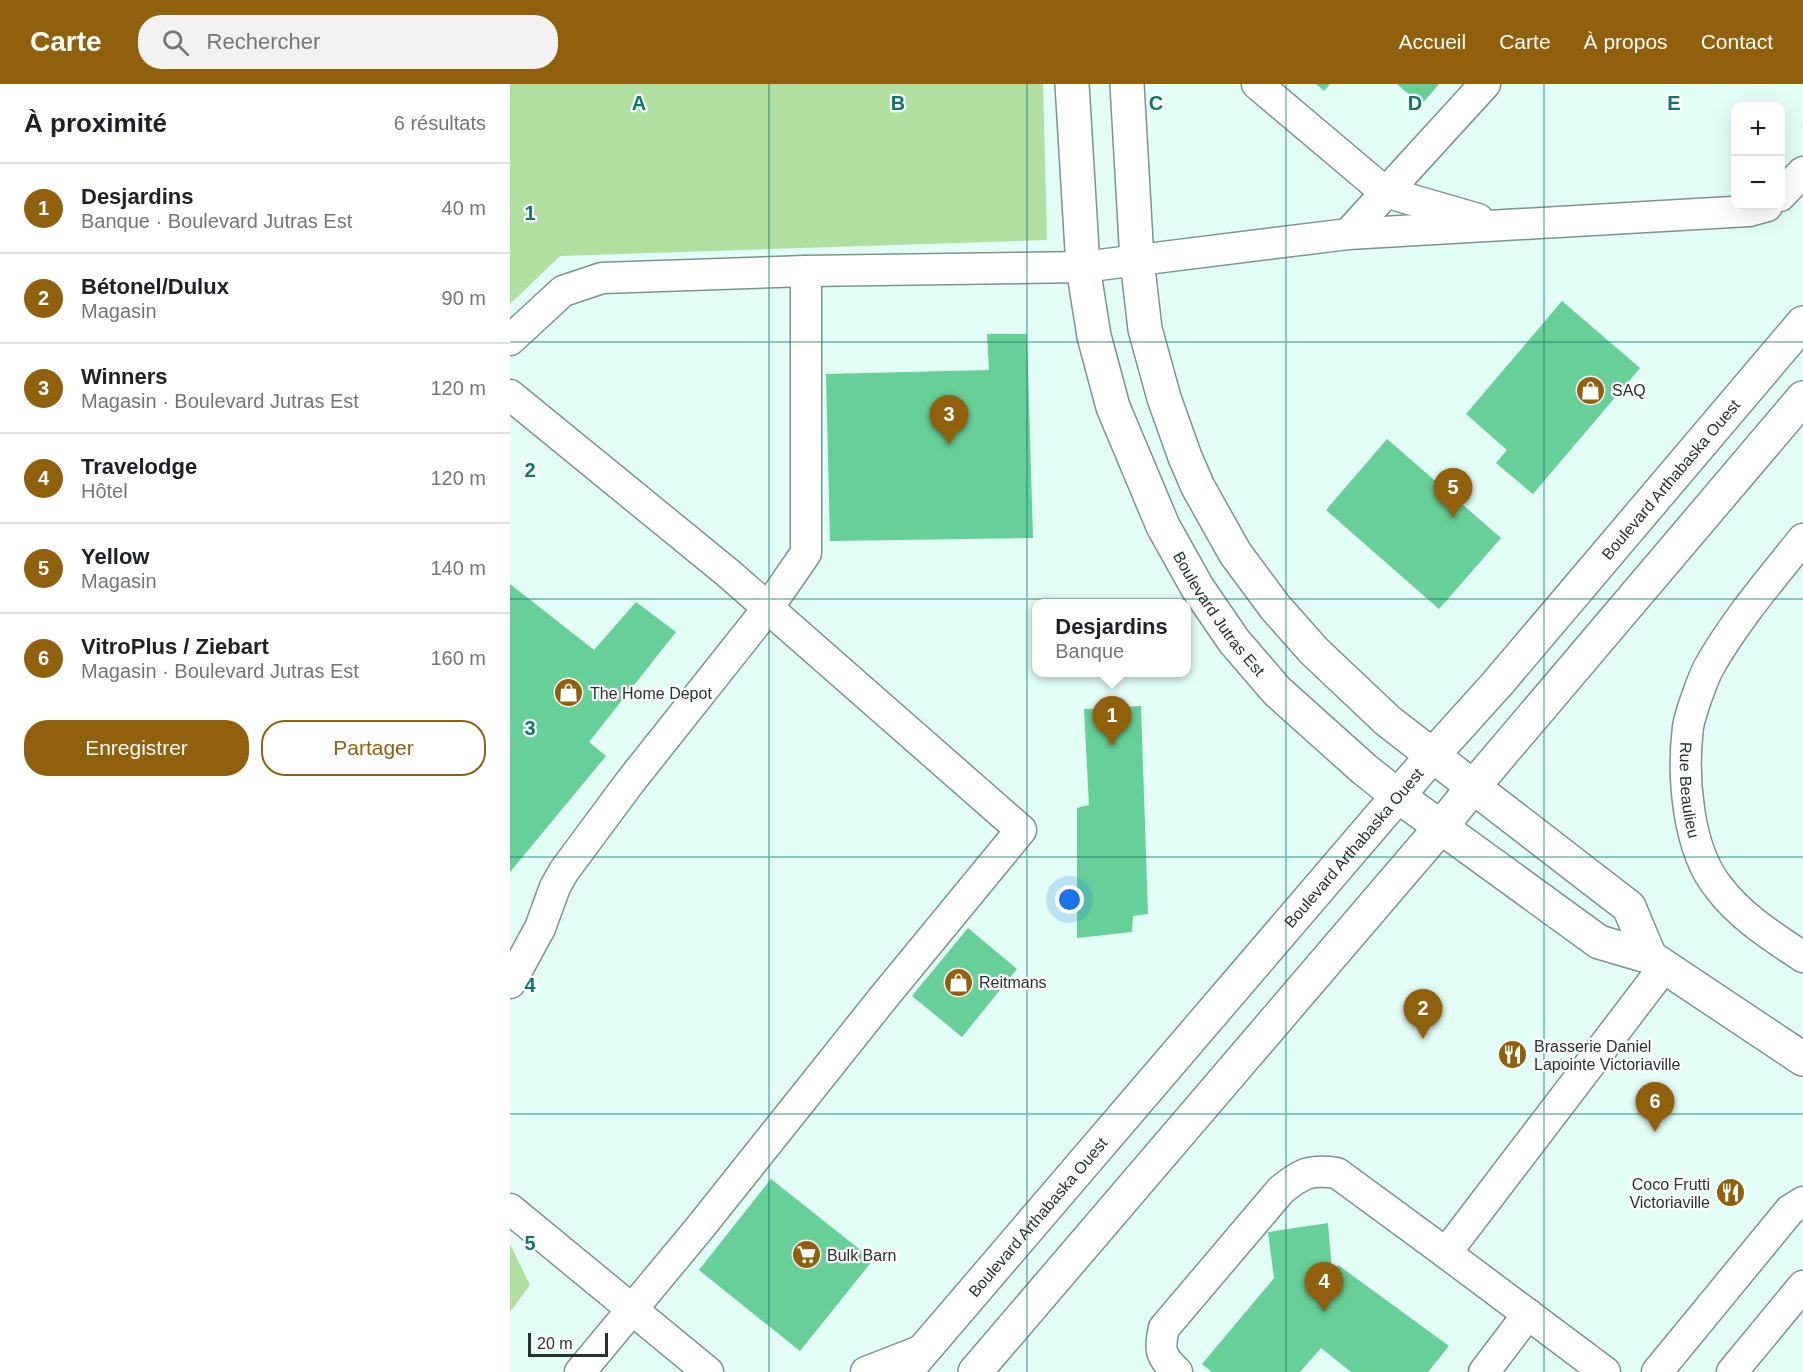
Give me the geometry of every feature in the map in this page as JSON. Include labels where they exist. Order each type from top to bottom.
[{"type":"main road","name":"Boulevard Jutras Est","points":[[1072,84],[1083,267],[1094,336],[1113,407],[1163,526],[1197,587],[1234,642],[1277,690],[1364,769],[1398,796],[1599,942],[1657,962],[1803,1059]]},
{"type":"main road","points":[[1127,84],[1137,260],[1145,330],[1164,398],[1198,487],[1235,553],[1275,607],[1314,651],[1388,722],[1629,907],[1657,962]]},
{"type":"main road","name":"Boulevard Arthabaska Ouest","points":[[915,1360],[1432,756],[1497,684],[1803,323]]},
{"type":"main road","points":[[975,1372],[1441,827],[1803,398]]},
{"type":"street","points":[[1257,84],[1385,192],[1498,226]]},
{"type":"street","points":[[1348,234],[1485,84]]},
{"type":"street","points":[[1785,191],[1803,172]]},
{"type":"street","points":[[510,340],[563,291],[602,278],[806,271],[1083,267],[1348,234],[1753,210]]},
{"type":"street","points":[[510,983],[540,928],[555,887],[564,872],[630,782],[768,608],[806,553],[806,271]]},
{"type":"street","points":[[510,395],[728,573],[1021,830],[580,1372]]},
{"type":"street","name":"Rue Beaulieu","points":[[1798,554],[1741,617],[1708,669],[1688,725],[1686,776],[1700,856],[1718,888],[1744,915],[1803,957]]},
{"type":"street","points":[[1446,1253],[1657,962]]},
{"type":"street","points":[[1177,1372],[1165,1361],[1160,1346],[1164,1328],[1281,1190],[1298,1176],[1318,1170],[1337,1173],[1605,1372]]},
{"type":"street","points":[[1657,1372],[1790,1210],[1803,1202]]},
{"type":"street","points":[[510,1209],[709,1372]]},
{"type":"street","points":[[1732,1372],[1802,1290]]},
{"type":"street","points":[[1484,1372],[1528,1314]]},
{"type":"street","points":[[866,1372],[915,1360]]},
{"type":"green space","points":[[510,84],[1043,84],[1047,240],[560,256],[510,304]]},
{"type":"green space","points":[[510,1244],[530,1285],[510,1312]]},
{"type":"building","points":[[1316,84],[1330,84],[1324,91]]},
{"type":"building","points":[[1397,84],[1439,84],[1421,105]]},
{"type":"building","points":[[1562,301],[1640,368],[1533,494],[1496,463],[1507,450],[1466,414]]},
{"type":"building","points":[[987,334],[1027,334],[1033,538],[830,541],[826,374],[989,370]]},
{"type":"building","points":[[1387,439],[1501,538],[1439,609],[1326,510]]},
{"type":"building","name":"The Home Depot","points":[[510,584],[594,650],[636,602],[676,632],[589,742],[606,756],[510,872]]},
{"type":"building","points":[[1141,706],[1148,914],[1133,916],[1132,932],[1077,938],[1077,808],[1089,805],[1084,709]]},
{"type":"building","points":[[968,928],[1017,969],[962,1037],[912,996]]},
{"type":"building","points":[[771,1179],[873,1260],[800,1351],[699,1270]]},
{"type":"building","points":[[1328,1223],[1332,1272],[1338,1265],[1449,1346],[1428,1372],[1351,1372],[1321,1348],[1300,1372],[1212,1372],[1202,1364],[1274,1278],[1268,1232]]},
{"type":"place","name":"SAQ","points":[[1591,390]]},
{"type":"place","name":"Winners","points":[[949,445]]},
{"type":"place","name":"Yellow","points":[[1453,518]]},
{"type":"place","name":"The Home Depot","points":[[569,693]]},
{"type":"place","name":"Desjardins","points":[[1112,746]]},
{"type":"place","name":"Reitmans","points":[[958,982]]},
{"type":"place","name":"Bétonel/Dulux","points":[[1423,1039]]},
{"type":"place","name":"Brasserie Daniel Lapointe Victoriaville","points":[[1513,1055]]},
{"type":"place","name":"VitroPlus / Ziebart","points":[[1655,1132]]},
{"type":"place","name":"Coco Frutti Victoriaville","points":[[1731,1193]]},
{"type":"place","name":"Bulk Barn","points":[[806,1255]]},
{"type":"place","name":"Travelodge","points":[[1324,1312]]}]
